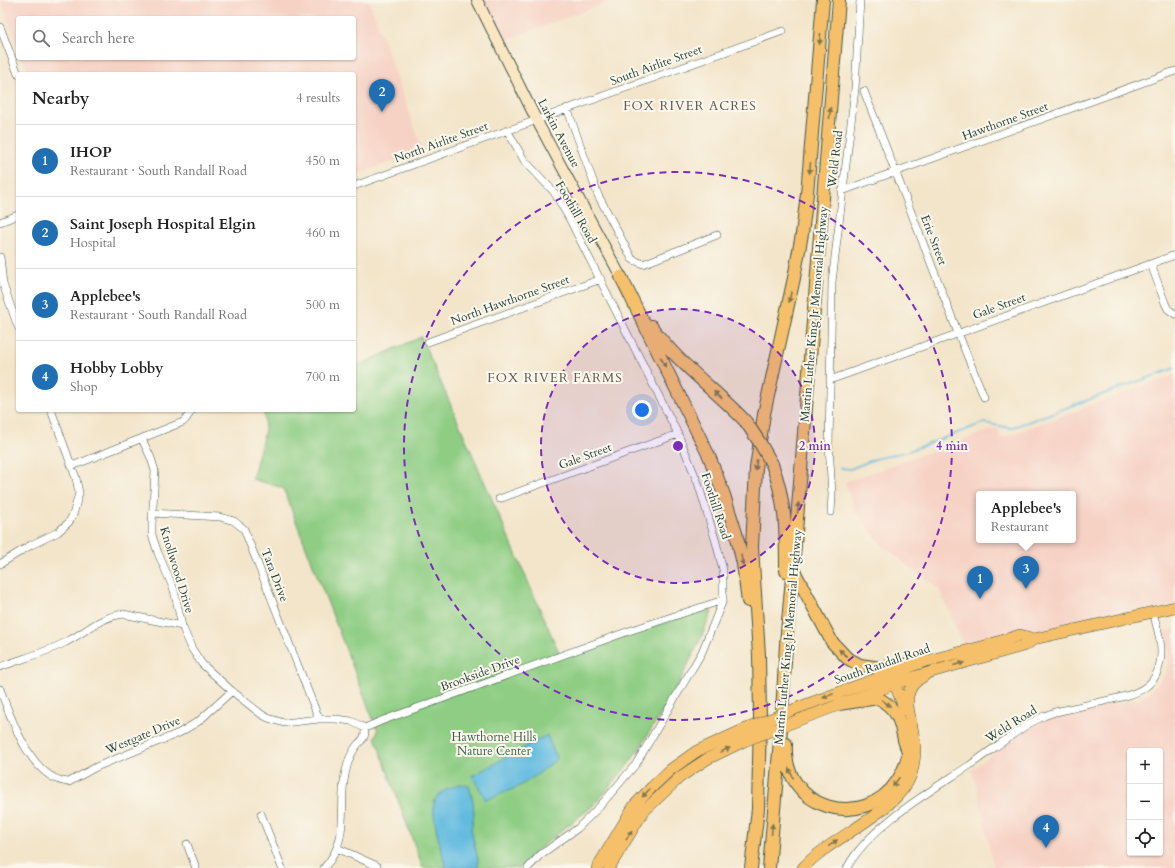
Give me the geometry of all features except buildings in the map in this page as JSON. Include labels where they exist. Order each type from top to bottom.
[{"type":"highway","name":"Martin Luther King Jr Memorial Highway","points":[[752,868],[758,809],[760,716],[759,655],[752,547],[756,468],[767,399],[794,278],[808,194],[823,0]]},
{"type":"highway","name":"Martin Luther King Jr Memorial Highway","points":[[768,868],[781,729],[786,644],[839,0]]},
{"type":"highway","points":[[621,277],[709,456],[724,495],[736,533],[743,564],[760,716]]},
{"type":"highway","points":[[621,277],[644,317],[656,334],[675,355],[746,422],[760,442],[772,464],[782,495],[786,525],[786,644]]},
{"type":"highway","points":[[795,544],[791,661],[785,749],[789,770],[801,790],[814,801],[832,808],[848,809],[866,806],[880,800],[893,787],[902,773],[908,755],[902,728],[899,719],[890,705],[878,698],[839,704]]},
{"type":"highway","points":[[794,571],[832,642],[847,658],[860,665],[881,668],[919,663]]},
{"type":"highway","points":[[744,868],[750,830],[758,809]]},
{"type":"main road","name":"Larkin Avenue","points":[[477,0],[536,119],[621,277]]},
{"type":"main road","name":"South Randall Road","points":[[742,736],[804,718],[935,670],[1026,645],[1034,639],[1175,608]]},
{"type":"main road","name":"South Randall Road","points":[[742,736],[800,707],[919,663],[985,646],[1020,635],[1034,639]]},
{"type":"main road","points":[[803,868],[830,846],[890,804],[903,790],[911,776],[914,759],[914,733],[908,711],[907,699],[915,681],[935,670]]},
{"type":"main road","points":[[891,673],[914,733]]},
{"type":"main road","points":[[597,868],[634,806],[670,770],[697,751],[742,736]]},
{"type":"main road","points":[[609,868],[643,812],[680,777],[742,736]]},
{"type":"street","name":"Weld Road","points":[[831,512],[832,495],[829,445],[832,282],[855,89],[862,1]]},
{"type":"street","points":[[0,27],[17,72]]},
{"type":"street","name":"South Airlite Street","points":[[536,119],[783,31]]},
{"type":"street","name":"Hawthorne Street","points":[[842,191],[1175,71]]},
{"type":"street","name":"Erie Street","points":[[864,91],[984,397]]},
{"type":"street","points":[[567,108],[598,195],[632,260],[642,264],[717,235]]},
{"type":"street","name":"North Airlite Street","points":[[356,185],[536,119]]},
{"type":"street","name":"Foothill Road","points":[[507,130],[524,160],[554,192],[570,218],[678,434],[698,483],[723,570],[723,600],[702,652],[636,764],[600,806],[578,828],[540,855],[528,868]]},
{"type":"street","points":[[0,222],[16,216]]},
{"type":"street","name":"Gale Street","points":[[830,380],[1175,255]]},
{"type":"street","points":[[0,257],[3,284],[15,309]]},
{"type":"street","points":[[1151,264],[1165,303],[1168,309],[1175,314]]},
{"type":"street","name":"North Hawthorne Street","points":[[428,342],[600,279]]},
{"type":"street","points":[[0,564],[58,532],[69,522],[73,515],[79,493],[76,478],[52,412]]},
{"type":"street","points":[[72,466],[183,422],[191,412]]},
{"type":"street","name":"Gale Street","points":[[499,499],[678,434]]},
{"type":"street","name":"Knollwood Drive","points":[[142,439],[155,471],[152,513],[154,540],[174,590],[182,626],[192,649],[202,664],[232,691],[268,718],[284,723],[319,719],[336,719],[351,721],[365,728]]},
{"type":"street","name":"Tara Drive","points":[[152,513],[220,517],[234,521],[244,529],[319,719]]},
{"type":"street","name":"Brookside Drive","points":[[365,728],[552,658],[723,600]]},
{"type":"street","name":"Weld Road","points":[[847,868],[866,841],[886,824],[926,794],[1030,723],[1055,712],[1129,696],[1143,690],[1154,677],[1160,658],[1160,644],[1153,612]]},
{"type":"street","points":[[0,667],[65,643],[95,623],[113,615],[123,614],[182,626]]},
{"type":"street","name":"Westgate Drive","points":[[0,689],[12,722],[22,743],[38,764],[55,779],[69,782],[96,767],[179,733],[199,721],[232,691]]},
{"type":"street","points":[[324,868],[337,848],[343,826],[343,788],[345,773],[353,752],[364,736],[365,728]]},
{"type":"street","points":[[261,814],[282,868]]},
{"type":"street","points":[[187,844],[196,868]]},
{"type":"street","points":[[337,848],[376,866]]},
{"type":"shaded area","points":[[0,0],[369,0],[423,151],[356,174],[356,72],[28,72],[23,60],[356,60],[356,16],[16,16],[16,42]]},
{"type":"shaded area","points":[[479,0],[614,0],[499,42]]},
{"type":"shaded area","points":[[1175,375],[1175,605],[965,649],[940,590],[883,546],[854,510],[845,482],[997,428],[1001,438]]},
{"type":"shaded area","points":[[1175,629],[1175,868],[994,868],[976,784],[971,770],[1027,729],[1046,720],[1079,711],[1141,699],[1164,676],[1167,667],[1168,654],[1165,631]]},
{"type":"green space","name":"Hawthorne Hills Nature Center","points":[[421,337],[561,657],[706,609],[712,612],[673,695],[631,761],[595,804],[530,856],[520,868],[423,868],[375,737],[378,731],[283,488],[252,479],[265,430],[264,412],[356,412],[356,366]]},
{"type":"water","points":[[547,735],[557,759],[518,787],[486,800],[472,776]]},
{"type":"water","points":[[460,784],[469,786],[473,802],[474,813],[471,830],[478,859],[478,868],[446,868],[437,832],[434,811],[434,803],[436,798],[441,793],[453,786]]},
{"type":"waterway","points":[[840,468],[850,469],[875,459],[909,451],[984,423],[1011,428],[1175,368]]},
{"type":"place","name":"Saint Joseph Hospital Elgin","points":[[382,112]]},
{"type":"place","name":"Applebee's","points":[[1026,589]]},
{"type":"place","name":"IHOP","points":[[980,599]]},
{"type":"place","name":"Hobby Lobby","points":[[1046,848]]},
{"type":"district","name":"FOX RIVER ACRES","points":[[690,105]]},
{"type":"district","name":"FOX RIVER FARMS","points":[[555,377]]}]
